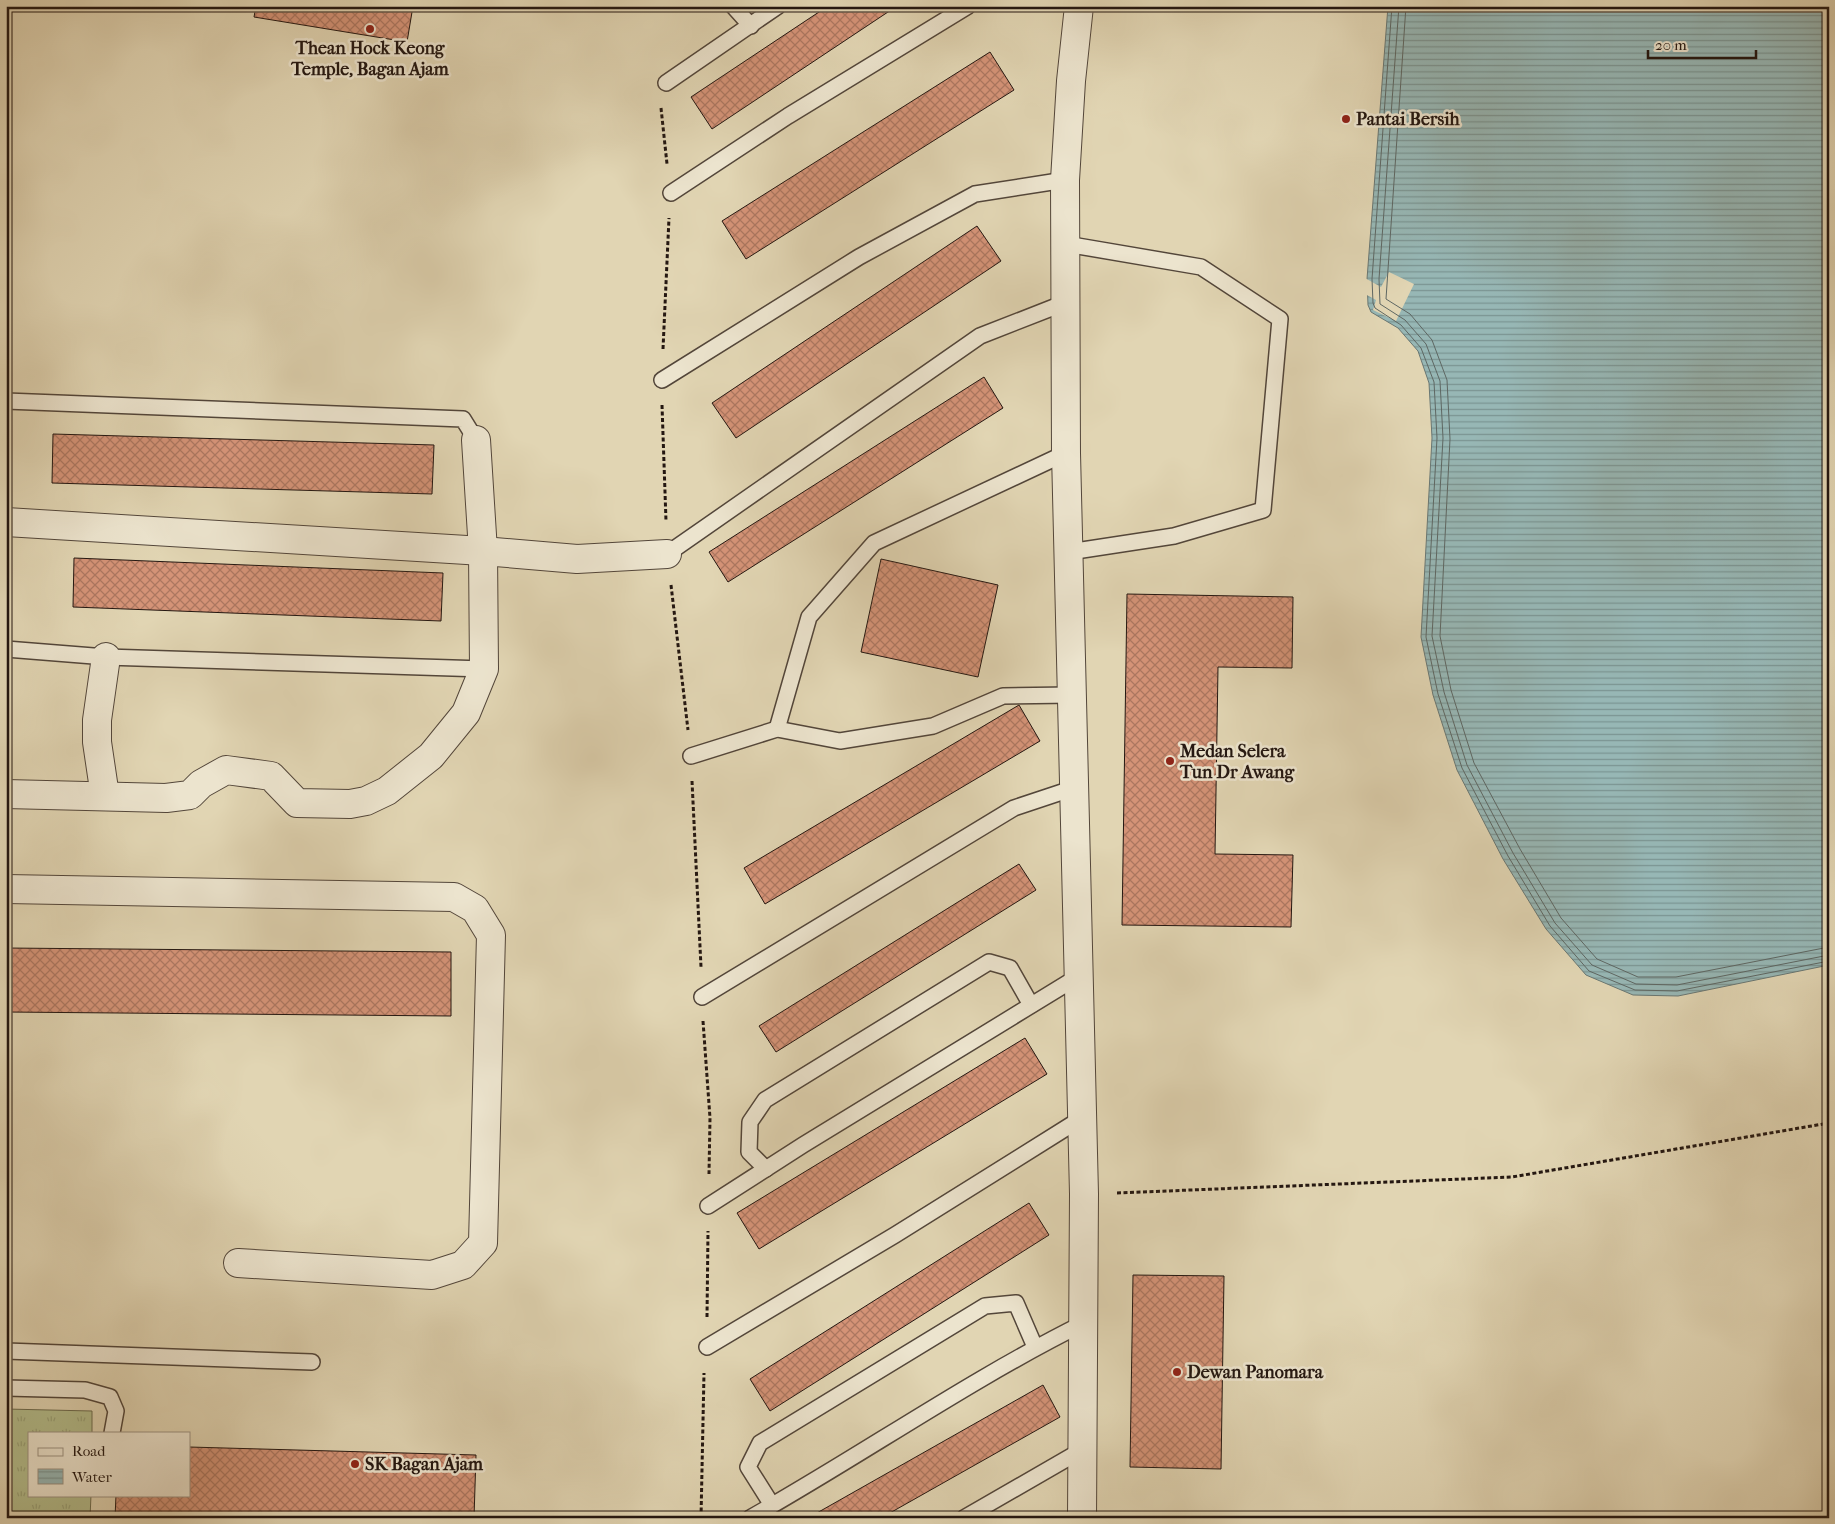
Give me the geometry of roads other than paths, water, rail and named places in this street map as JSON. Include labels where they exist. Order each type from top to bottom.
[{"type":"street","points":[[1060,6],[1071,81]]},
{"type":"street","points":[[1079,6],[1071,81],[1065,180],[1067,302],[1066,453],[1084,1194],[1082,1518]]},
{"type":"street","points":[[6,794],[166,798],[190,794],[200,784],[226,770],[271,776],[297,804],[350,804],[366,801],[387,791],[431,756],[466,714],[484,668],[483,551],[476,440]]},
{"type":"street","points":[[6,522],[483,551],[577,559],[666,554]]},
{"type":"street","points":[[105,796],[97,742],[97,720],[106,657]]},
{"type":"street","points":[[6,889],[454,897],[475,909],[491,935],[483,1243],[462,1265],[432,1275],[238,1263]]},
{"type":"lane","points":[[733,6],[750,26]]},
{"type":"lane","points":[[666,83],[778,6]]},
{"type":"lane","points":[[670,193],[788,116],[968,6]]},
{"type":"lane","points":[[662,380],[860,257],[975,194],[1065,180]]},
{"type":"lane","points":[[1066,244],[1201,267],[1280,319],[1262,510],[1174,536],[1068,552]]},
{"type":"lane","points":[[666,554],[980,336],[1067,302]]},
{"type":"lane","points":[[6,401],[463,419],[476,440]]},
{"type":"lane","points":[[777,729],[809,617],[874,543],[1066,453]]},
{"type":"lane","points":[[6,649],[106,657],[484,668]]},
{"type":"lane","points":[[691,756],[777,729],[840,741],[933,726],[1003,696],[1072,694]]},
{"type":"lane","points":[[702,997],[1014,808],[1074,788]]},
{"type":"lane","points":[[766,1169],[749,1152],[750,1122],[765,1100],[989,962],[1010,968],[1031,1005]]},
{"type":"lane","points":[[708,1206],[1079,976]]},
{"type":"lane","points":[[707,1348],[895,1235],[1082,1118]]},
{"type":"lane","points":[[772,1506],[748,1468],[760,1443],[985,1306],[1016,1303],[1035,1347]]},
{"type":"lane","points":[[750,1518],[1035,1347],[1084,1323]]},
{"type":"lane","points":[[6,1351],[312,1362]]},
{"type":"lane","points":[[6,1388],[85,1390],[110,1397],[116,1411],[112,1432]]},
{"type":"lane","points":[[964,1518],[1082,1450]]},
{"type":"water","points":[[1388,6],[1829,6],[1829,965],[1678,996],[1633,995],[1586,975],[1546,929],[1503,859],[1457,770],[1433,695],[1421,637],[1432,438],[1429,383],[1418,351],[1398,328],[1371,312],[1368,305],[1367,279]]},
{"type":"place","name":"Thean Hock Keong Temple, Bagan Ajam","points":[[370,29]]},
{"type":"place","name":"Pantai Bersih","points":[[1346,119]]},
{"type":"place","name":"Medan Selera Tun Dr Awang","points":[[1170,761]]},
{"type":"place","name":"Dewan Panomara","points":[[1177,1372]]},
{"type":"place","name":"SK Bagan Ajam","points":[[355,1464]]}]
